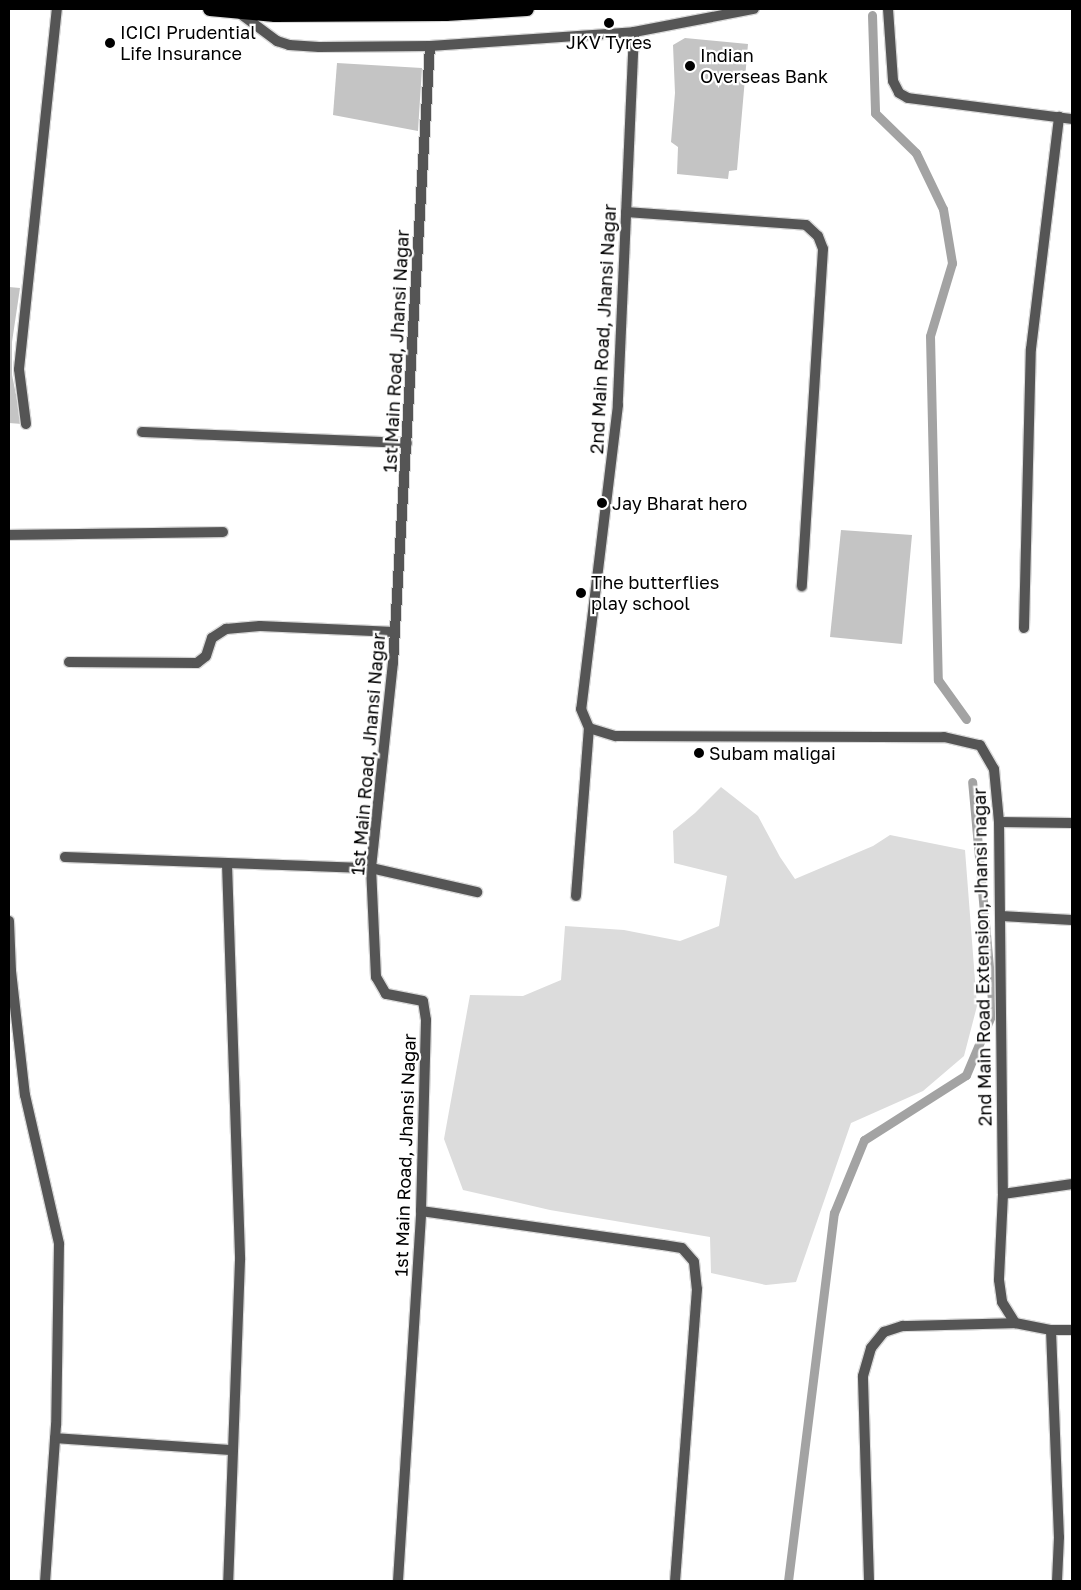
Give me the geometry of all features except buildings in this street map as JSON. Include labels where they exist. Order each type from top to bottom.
[{"type":"highway","points":[[210,9],[276,15],[427,14],[526,9]]},
{"type":"street","points":[[26,424],[19,369],[58,9]]},
{"type":"street","points":[[238,12],[277,41],[289,45],[430,46],[634,32],[754,9]]},
{"type":"street","points":[[888,9],[893,81],[899,93],[908,98],[1072,119]]},
{"type":"street","name":"2nd Main Road, Jhansi Nagar","points":[[576,896],[589,728],[581,709],[618,405],[634,32]]},
{"type":"street","name":"1st Main Road, Jhansi Nagar","points":[[398,1581],[420,1211],[426,1020],[423,1001],[386,994],[376,977],[372,868],[395,632],[430,46]]},
{"type":"street","points":[[1024,628],[1031,349],[1059,117]]},
{"type":"street","points":[[626,212],[806,225],[818,236],[823,249],[802,586]]},
{"type":"street","points":[[142,432],[407,443]]},
{"type":"street","points":[[9,535],[223,532]]},
{"type":"street","points":[[69,662],[197,663],[206,656],[212,638],[226,629],[260,626],[395,632]]},
{"type":"street","name":"2nd Main Road Extension, Jhansi nagar","points":[[589,728],[616,736],[944,737],[980,745],[994,769],[999,822],[1003,1194],[999,1280],[1002,1302],[1015,1323]]},
{"type":"street","points":[[999,822],[1072,823]]},
{"type":"street","points":[[65,857],[372,868],[477,892]]},
{"type":"street","points":[[227,864],[240,1260],[228,1581]]},
{"type":"street","points":[[1001,916],[1072,920]]},
{"type":"street","points":[[9,920],[11,971],[25,1095],[59,1244],[55,1438],[45,1581]]},
{"type":"street","points":[[1003,1194],[1072,1184]]},
{"type":"street","points":[[420,1211],[682,1248],[694,1262],[697,1289],[675,1581]]},
{"type":"street","points":[[869,1581],[863,1376],[871,1348],[884,1332],[903,1326],[1015,1323],[1052,1330],[1072,1330]]},
{"type":"street","points":[[1052,1330],[1059,1538],[1057,1581]]},
{"type":"street","points":[[55,1438],[233,1450]]},
{"type":"shaded area","points":[[721,787],[758,816],[780,857],[795,879],[873,846],[890,835],[965,850],[977,1006],[964,1056],[923,1091],[851,1123],[796,1282],[766,1285],[711,1273],[710,1237],[550,1210],[463,1190],[444,1139],[470,995],[523,996],[561,980],[565,926],[624,930],[680,941],[719,926],[727,876],[674,863],[673,831],[695,813]]},
{"type":"waterway","points":[[872,15],[875,113],[916,153],[943,209],[952,263],[930,336],[938,680],[966,719]]},
{"type":"waterway","points":[[788,1581],[834,1213],[864,1140],[966,1075],[993,1011],[972,782]]},
{"type":"place","name":"JKV Tyres","points":[[609,23]]},
{"type":"place","name":"ICICI Prudential Life Insurance","points":[[110,43]]},
{"type":"place","name":"Indian Overseas Bank","points":[[690,66]]},
{"type":"place","name":"Jay Bharat hero","points":[[602,503]]},
{"type":"place","name":"The butterflies play school","points":[[581,593]]},
{"type":"place","name":"Subam maligai","points":[[699,753]]}]
